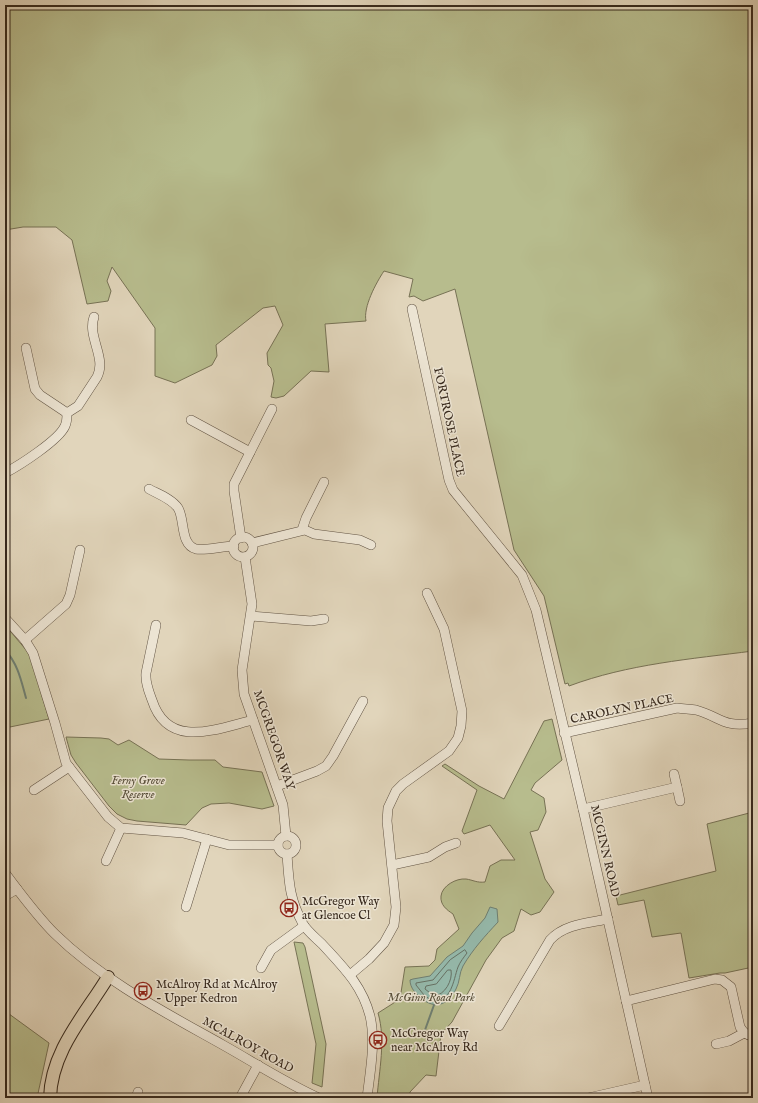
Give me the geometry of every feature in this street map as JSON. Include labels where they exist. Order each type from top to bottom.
[{"type":"main road","points":[[50,1098],[54,1070],[62,1050],[68,1038],[108,977]]},
{"type":"street","name":"FORTROSE PLACE","points":[[412,309],[449,480],[453,490],[522,575],[536,610]]},
{"type":"street","points":[[5,473],[58,436],[66,425],[68,413],[78,406],[99,373],[100,364],[93,330],[94,316]]},
{"type":"street","points":[[26,348],[35,389],[40,396],[68,413]]},
{"type":"street","points":[[242,538],[233,488],[235,480],[272,409]]},
{"type":"street","points":[[191,420],[250,452]]},
{"type":"street","points":[[302,530],[306,518],[324,482]]},
{"type":"street","points":[[149,489],[171,502],[178,509],[186,539],[188,544],[192,547],[197,549],[234,546]]},
{"type":"street","points":[[252,543],[302,530],[314,534],[360,540],[371,545]]},
{"type":"street","points":[[242,538],[247,538],[252,543],[252,552],[245,557],[236,553],[234,546],[236,540],[242,538]]},
{"type":"street","points":[[25,640],[66,604],[70,595],[80,550]]},
{"type":"street","name":"MCGREGOR WAY","points":[[245,557],[252,598],[251,616],[242,670],[244,694],[284,809],[286,836]]},
{"type":"street","points":[[350,975],[369,959],[384,943],[392,931],[396,917],[387,815],[391,800],[396,791],[403,784],[449,751],[458,738],[462,726],[462,711],[444,629],[427,593]]},
{"type":"street","name":"MCGINN ROAD","points":[[536,610],[583,809],[648,1098]]},
{"type":"street","points":[[251,616],[312,621],[324,619]]},
{"type":"street","points":[[5,618],[25,640],[35,657],[64,758],[69,767],[108,817],[121,828],[183,833],[229,845],[278,845]]},
{"type":"street","points":[[156,625],[145,677],[153,704],[160,718],[172,728],[179,731],[195,733],[253,720]]},
{"type":"street","points":[[277,786],[317,771],[326,766],[334,756],[363,701]]},
{"type":"street","name":"CAROLYN PLACE","points":[[564,733],[677,708],[696,710],[729,724],[737,725],[753,723]]},
{"type":"street","points":[[34,790],[69,767]]},
{"type":"street","points":[[674,774],[680,801]]},
{"type":"street","points":[[583,809],[677,788]]},
{"type":"street","points":[[106,861],[121,828]]},
{"type":"street","points":[[286,836],[293,839],[296,846],[292,852],[287,854],[281,851],[278,845],[280,839],[286,836]]},
{"type":"street","points":[[186,907],[207,840]]},
{"type":"street","points":[[392,865],[429,857],[445,847],[456,843]]},
{"type":"street","points":[[287,854],[291,894],[304,926],[350,975],[365,1002],[372,1025],[372,1048],[367,1098]]},
{"type":"street","name":"MCALROY ROAD","points":[[5,873],[38,916],[54,933],[79,956],[108,977],[258,1065],[319,1098]]},
{"type":"street","points":[[5,896],[17,889]]},
{"type":"street","points":[[499,1026],[554,935],[564,929],[608,919]]},
{"type":"street","points":[[261,968],[271,950],[304,926]]},
{"type":"street","points":[[626,1001],[715,979],[722,980],[731,987],[740,1027],[748,1034],[716,1044]]},
{"type":"street","points":[[240,1098],[258,1065]]},
{"type":"street","points":[[588,1098],[645,1085]]},
{"type":"green space","points":[[5,5],[753,5],[753,640],[751,641],[753,641],[753,651],[637,667],[614,672],[569,686],[568,683],[565,684],[544,596],[514,550],[455,289],[423,301],[414,296],[409,297],[413,279],[384,271],[368,302],[366,309],[366,321],[325,324],[329,372],[311,371],[284,396],[276,398],[271,397],[274,381],[271,368],[268,365],[267,353],[283,325],[275,306],[263,308],[216,345],[217,356],[212,365],[175,383],[155,376],[155,328],[112,267],[107,281],[111,291],[108,301],[87,304],[72,240],[56,227],[23,227],[5,230]]},
{"type":"green space","points":[[5,625],[31,658],[49,719],[5,728]]},
{"type":"green space","name":"McGinn Road Park","points":[[552,719],[562,760],[535,783],[531,790],[544,798],[546,812],[538,830],[530,832],[545,879],[554,892],[540,912],[531,915],[521,909],[514,931],[502,938],[486,960],[452,1022],[441,1034],[436,1076],[426,1075],[410,1092],[409,1098],[377,1098],[382,1045],[382,1034],[378,1013],[400,999],[405,967],[429,966],[435,960],[437,949],[459,929],[453,914],[443,905],[441,899],[442,892],[450,883],[462,879],[485,882],[490,866],[501,860],[515,860],[490,825],[464,834],[462,831],[477,790],[442,766],[445,764],[479,786],[504,799],[544,721]]},
{"type":"green space","name":"Ferny Grove Reserve","points":[[66,737],[109,739],[118,745],[129,740],[159,759],[215,760],[223,767],[262,772],[274,806],[262,809],[229,803],[211,804],[202,808],[186,825],[127,819],[117,814],[109,806],[76,763],[71,755]]},
{"type":"green space","points":[[753,812],[753,967],[689,978],[681,933],[652,937],[644,900],[618,905],[616,896],[716,871],[707,824]]},
{"type":"green space","points":[[294,942],[303,943],[305,947],[326,1044],[322,1087],[312,1083],[316,1044]]},
{"type":"green space","points":[[5,1011],[49,1043],[37,1098],[5,1098]]},
{"type":"water","points":[[490,907],[497,909],[498,922],[479,943],[467,960],[453,994],[449,999],[441,1004],[436,1005],[426,1002],[415,993],[410,980],[430,976],[447,957],[463,946],[485,918]]},
{"type":"waterway","points":[[5,650],[16,667],[26,698]]},
{"type":"waterway","points":[[425,1030],[434,1005]]},
{"type":"place","name":"McGregor Way at Glencoe Cl","points":[[289,908]]},
{"type":"place","name":"McAlroy Rd at McAlroy - Upper Kedron","points":[[143,991]]},
{"type":"place","name":"McGregor Way near McAlroy Rd","points":[[378,1040]]}]
